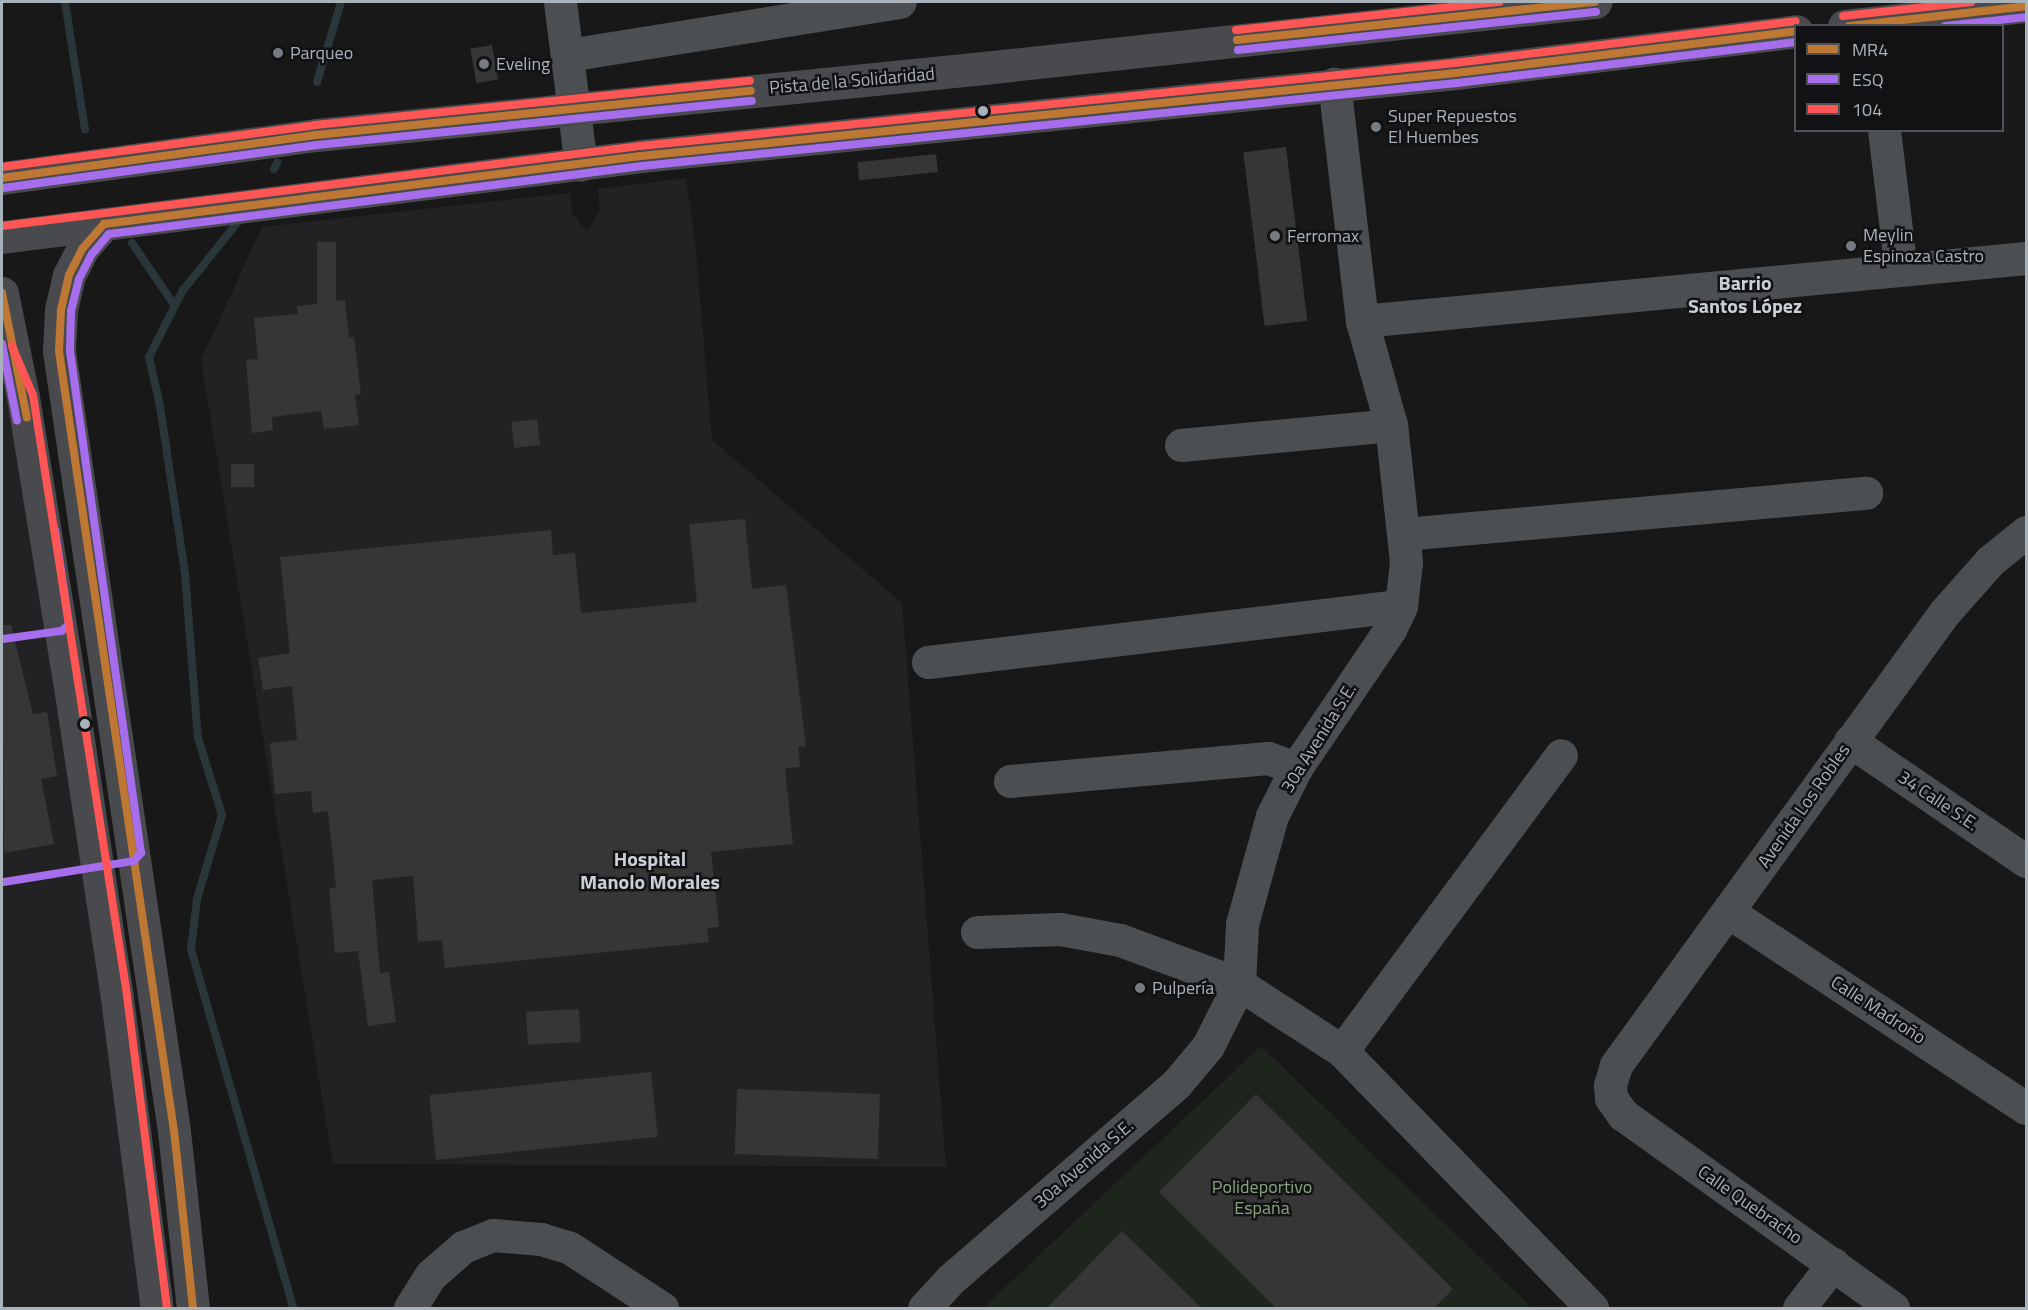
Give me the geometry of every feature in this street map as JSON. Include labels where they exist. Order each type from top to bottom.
[{"type":"main road","name":"Pista de la Solidaridad","points":[[2,178],[316,135],[974,69],[1447,9],[1595,2]]},
{"type":"main road","points":[[1861,24],[2026,6]]},
{"type":"main road","points":[[2,237],[581,165],[1334,84],[1794,31]]},
{"type":"main road","points":[[104,224],[83,249],[69,275],[60,321],[59,351],[174,1131],[193,1308]]},
{"type":"main road","points":[[2,292],[23,398],[115,979],[159,1302]]},
{"type":"main road","points":[[2,350],[23,398]]},
{"type":"street","points":[[560,2],[581,165]]},
{"type":"street","points":[[568,55],[791,11],[900,2]]},
{"type":"street","name":"30a Avenida S.E.","points":[[924,1308],[951,1279],[1177,1083],[1208,1046],[1239,984],[1242,924],[1272,816],[1296,768],[1390,629],[1401,606],[1406,562],[1391,425],[1362,321],[1334,84]]},
{"type":"street","points":[[1884,132],[1902,270]]},
{"type":"street","points":[[1362,321],[2026,258]]},
{"type":"street","points":[[1181,445],[1391,425]]},
{"type":"street","points":[[1404,534],[1866,493]]},
{"type":"street","name":"Avenida Los Robles","points":[[1611,1098],[1610,1085],[1616,1065],[1730,913],[1850,741],[1944,614],[1990,561],[2026,532]]},
{"type":"street","points":[[928,662],[1401,606]]},
{"type":"street","name":"34 Calle S.E.","points":[[1850,741],[2026,861]]},
{"type":"street","points":[[1342,1051],[1561,755]]},
{"type":"street","points":[[1010,781],[1268,758],[1296,768]]},
{"type":"street","name":"Calle Madroño","points":[[1730,913],[2026,1108]]},
{"type":"street","points":[[977,932],[1060,929],[1120,940],[1239,984],[1342,1051],[1592,1308]]},
{"type":"street","name":"Calle Quebracho","points":[[1611,1098],[1623,1114],[1893,1308]]},
{"type":"street","points":[[410,1308],[430,1275],[463,1247],[493,1235],[541,1239],[570,1248],[662,1308]]},
{"type":"street","points":[[1799,1308],[1833,1264]]},
{"type":"shaded area","points":[[686,178],[696,249],[712,440],[902,603],[946,1167],[333,1164],[201,360],[262,227],[570,193],[572,213],[587,231],[600,211],[598,189]]},
{"type":"shaded area","points":[[2,289],[156,1308],[2,1308]]},
{"type":"green space","name":"Polideportivo España","points":[[1261,1046],[1532,1308],[983,1308]]},
{"type":"building","name":"Eveling","points":[[492,45],[498,79],[476,83],[470,49]]},
{"type":"building","name":"Ferromax","points":[[1286,147],[1307,321],[1265,326],[1243,152]]},
{"type":"building","points":[[936,154],[938,172],[859,180],[857,162]]},
{"type":"building","points":[[317,242],[336,242],[336,301],[345,300],[349,338],[354,337],[361,394],[355,395],[359,425],[324,429],[321,411],[272,417],[273,430],[252,433],[246,360],[258,359],[254,318],[298,314],[297,306],[317,304]]},
{"type":"building","points":[[537,419],[540,445],[514,448],[511,422]]},
{"type":"building","points":[[231,464],[254,464],[254,487],[231,487]]},
{"type":"building","points":[[745,519],[752,589],[786,585],[806,746],[798,747],[800,767],[785,768],[793,844],[711,852],[719,927],[707,928],[709,942],[445,968],[442,940],[418,942],[413,876],[372,880],[380,973],[389,972],[396,1022],[368,1026],[358,951],[335,953],[329,888],[336,888],[328,811],[313,813],[311,791],[275,794],[270,743],[297,740],[292,686],[263,690],[258,658],[290,653],[280,557],[551,530],[553,555],[575,553],[581,613],[697,602],[689,524]]},
{"type":"building","points":[[2,625],[11,625],[33,714],[47,712],[57,776],[41,779],[54,844],[4,853]]},
{"type":"building","points":[[579,1009],[581,1042],[528,1045],[526,1012]]},
{"type":"building","points":[[651,1072],[658,1137],[436,1160],[429,1095]]},
{"type":"building","points":[[737,1089],[880,1094],[878,1159],[735,1154]]},
{"type":"building","name":"Polideportivo España","points":[[1256,1094],[1453,1289],[1434,1308],[1276,1308],[1159,1192]]},
{"type":"building","points":[[1122,1231],[1202,1308],[1047,1308]]},
{"type":"waterway","points":[[65,2],[85,129]]},
{"type":"waterway","points":[[317,82],[341,2]]},
{"type":"waterway","points":[[274,169],[277,163]]},
{"type":"waterway","points":[[242,217],[183,290],[149,357],[160,406],[185,574],[198,738],[222,815],[197,899],[191,949],[293,1308]]},
{"type":"waterway","points":[[132,243],[175,306]]},
{"type":"transit line","name":"104","points":[[1236,30],[1500,2]]},
{"type":"transit line","name":"MR4","points":[[1237,40],[1595,2]]},
{"type":"transit line","name":"104","points":[[1843,16],[1971,2]]},
{"type":"transit line","name":"MR4","points":[[1867,24],[2026,6]]},
{"type":"transit line","name":"ESQ","points":[[1238,50],[1596,12]]},
{"type":"transit line","name":"ESQ","points":[[1963,24],[2026,17]]},
{"type":"transit line","name":"104","points":[[2,226],[640,146],[1455,63],[1795,21]]},
{"type":"transit line","name":"MR4","points":[[193,1308],[174,1131],[59,351],[61,310],[69,275],[83,248],[104,224],[641,156],[1456,73],[1794,31]]},
{"type":"transit line","name":"ESQ","points":[[4,882],[134,861],[141,853],[70,351],[71,311],[79,279],[92,254],[109,234],[642,166],[1457,83],[1794,42]]},
{"type":"transit line","name":"104","points":[[2,167],[315,125],[750,81]]},
{"type":"transit line","name":"MR4","points":[[2,178],[316,135],[751,91]]},
{"type":"transit line","name":"ESQ","points":[[3,188],[317,145],[752,101]]},
{"type":"transit line","name":"MR4","points":[[2,293],[27,418]]},
{"type":"transit line","name":"ESQ","points":[[2,344],[17,421]]},
{"type":"transit line","points":[[12,346],[33,395],[126,988],[167,1307]]},
{"type":"transit line","name":"ESQ","points":[[3,639],[61,631],[69,625],[55,530]]},
{"type":"place","name":"Parqueo","points":[[278,53]]},
{"type":"place","name":"Eveling","points":[[484,64]]},
{"type":"place","name":"Super Repuestos El Huembes","points":[[1376,127]]},
{"type":"place","name":"Ferromax","points":[[1275,236]]},
{"type":"place","name":"Meylin Espinoza Castro","points":[[1851,246]]},
{"type":"place","name":"Pulpería","points":[[1140,988]]},
{"type":"district","name":"Barrio Santos López","points":[[1745,294]]},
{"type":"district","name":"Hospital Manolo Morales","points":[[650,870]]}]
